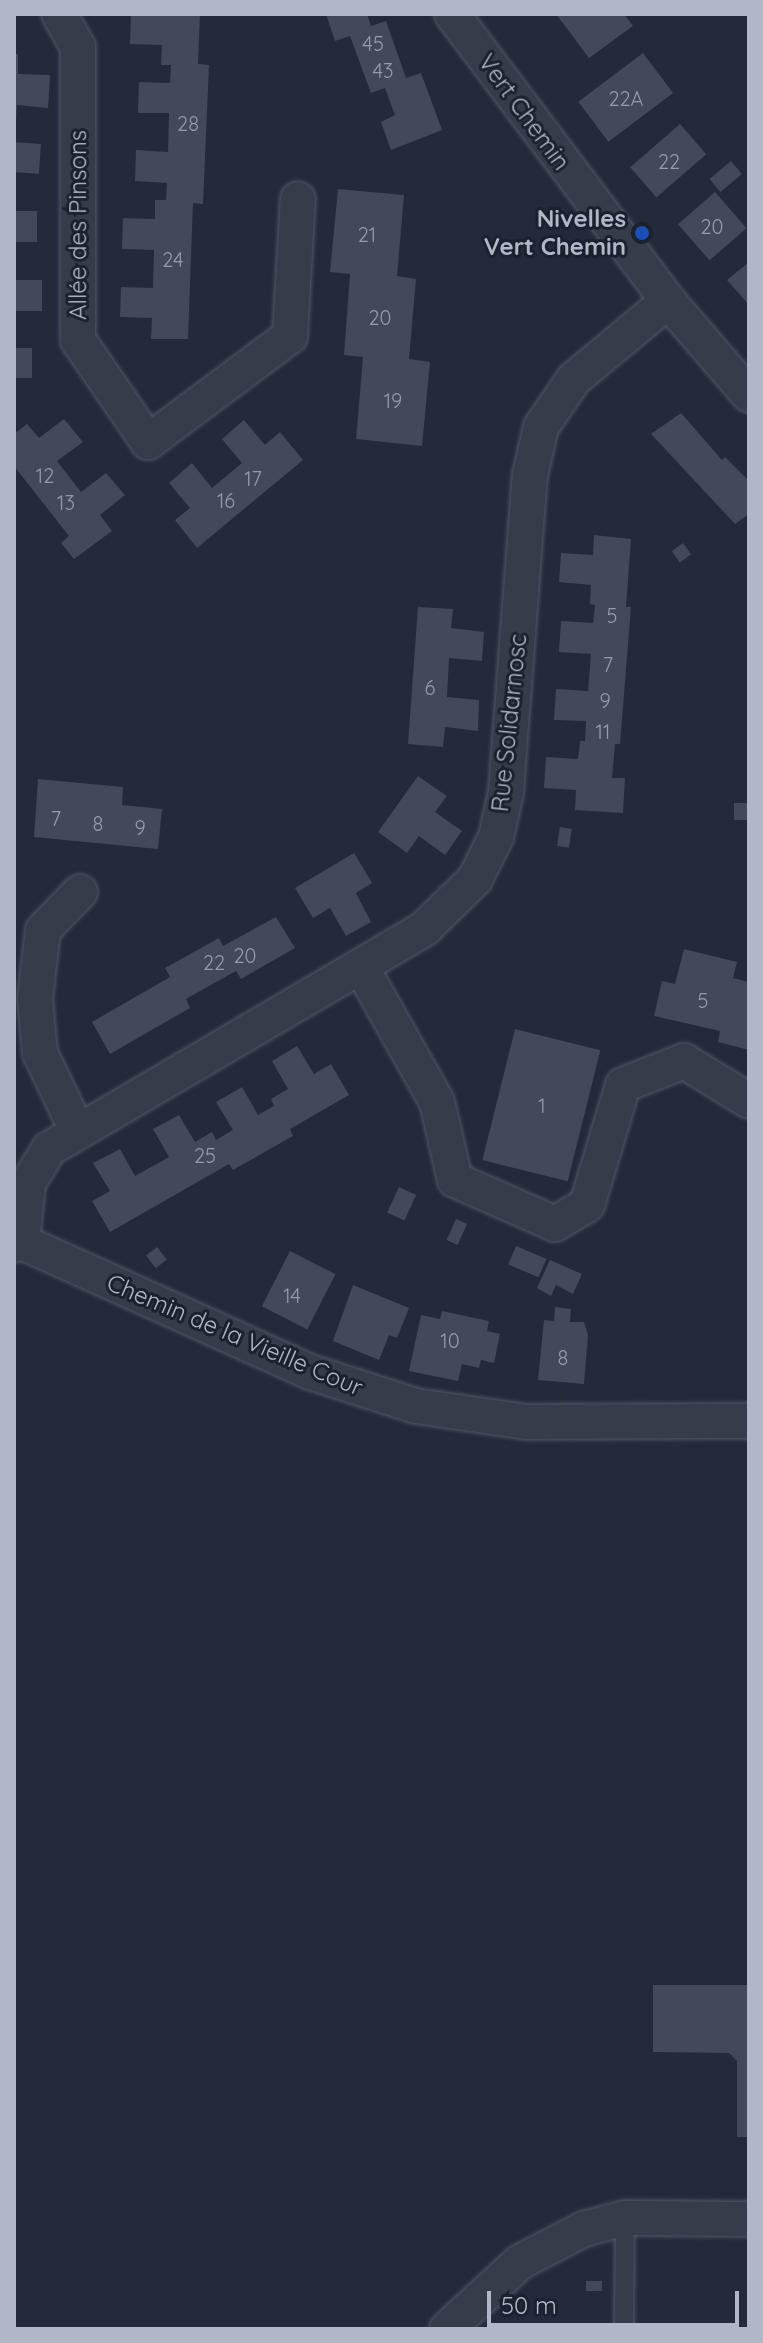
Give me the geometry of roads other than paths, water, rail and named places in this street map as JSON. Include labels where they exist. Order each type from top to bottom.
[{"type":"street","name":"Allée des Pinsons","points":[[59,14],[78,47],[78,340],[148,442],[290,336],[298,199]]},
{"type":"street","name":"Vert Chemin","points":[[452,14],[668,301],[749,395]]},
{"type":"street","name":"Rue Solidarnosc","points":[[18,1243],[28,1183],[49,1149],[361,967],[444,911],[475,879],[496,837],[506,792],[530,475],[541,427],[574,379],[668,301]]},
{"type":"street","points":[[77,1130],[40,1053],[35,998],[43,930],[80,892]]},
{"type":"street","points":[[361,967],[437,1102],[455,1180],[555,1224],[587,1205],[623,1085],[684,1061],[749,1101]]},
{"type":"street","name":"Chemin de la Vieille Cour","points":[[18,1243],[310,1372],[416,1406],[527,1422],[749,1421]]},
{"type":"street","points":[[447,2329],[520,2262],[584,2229],[625,2218],[749,2219]]},
{"type":"lane","points":[[624,2329],[625,2218]]},
{"type":"place","name":"Nivelles Vert Chemin","points":[[642,233]]}]
